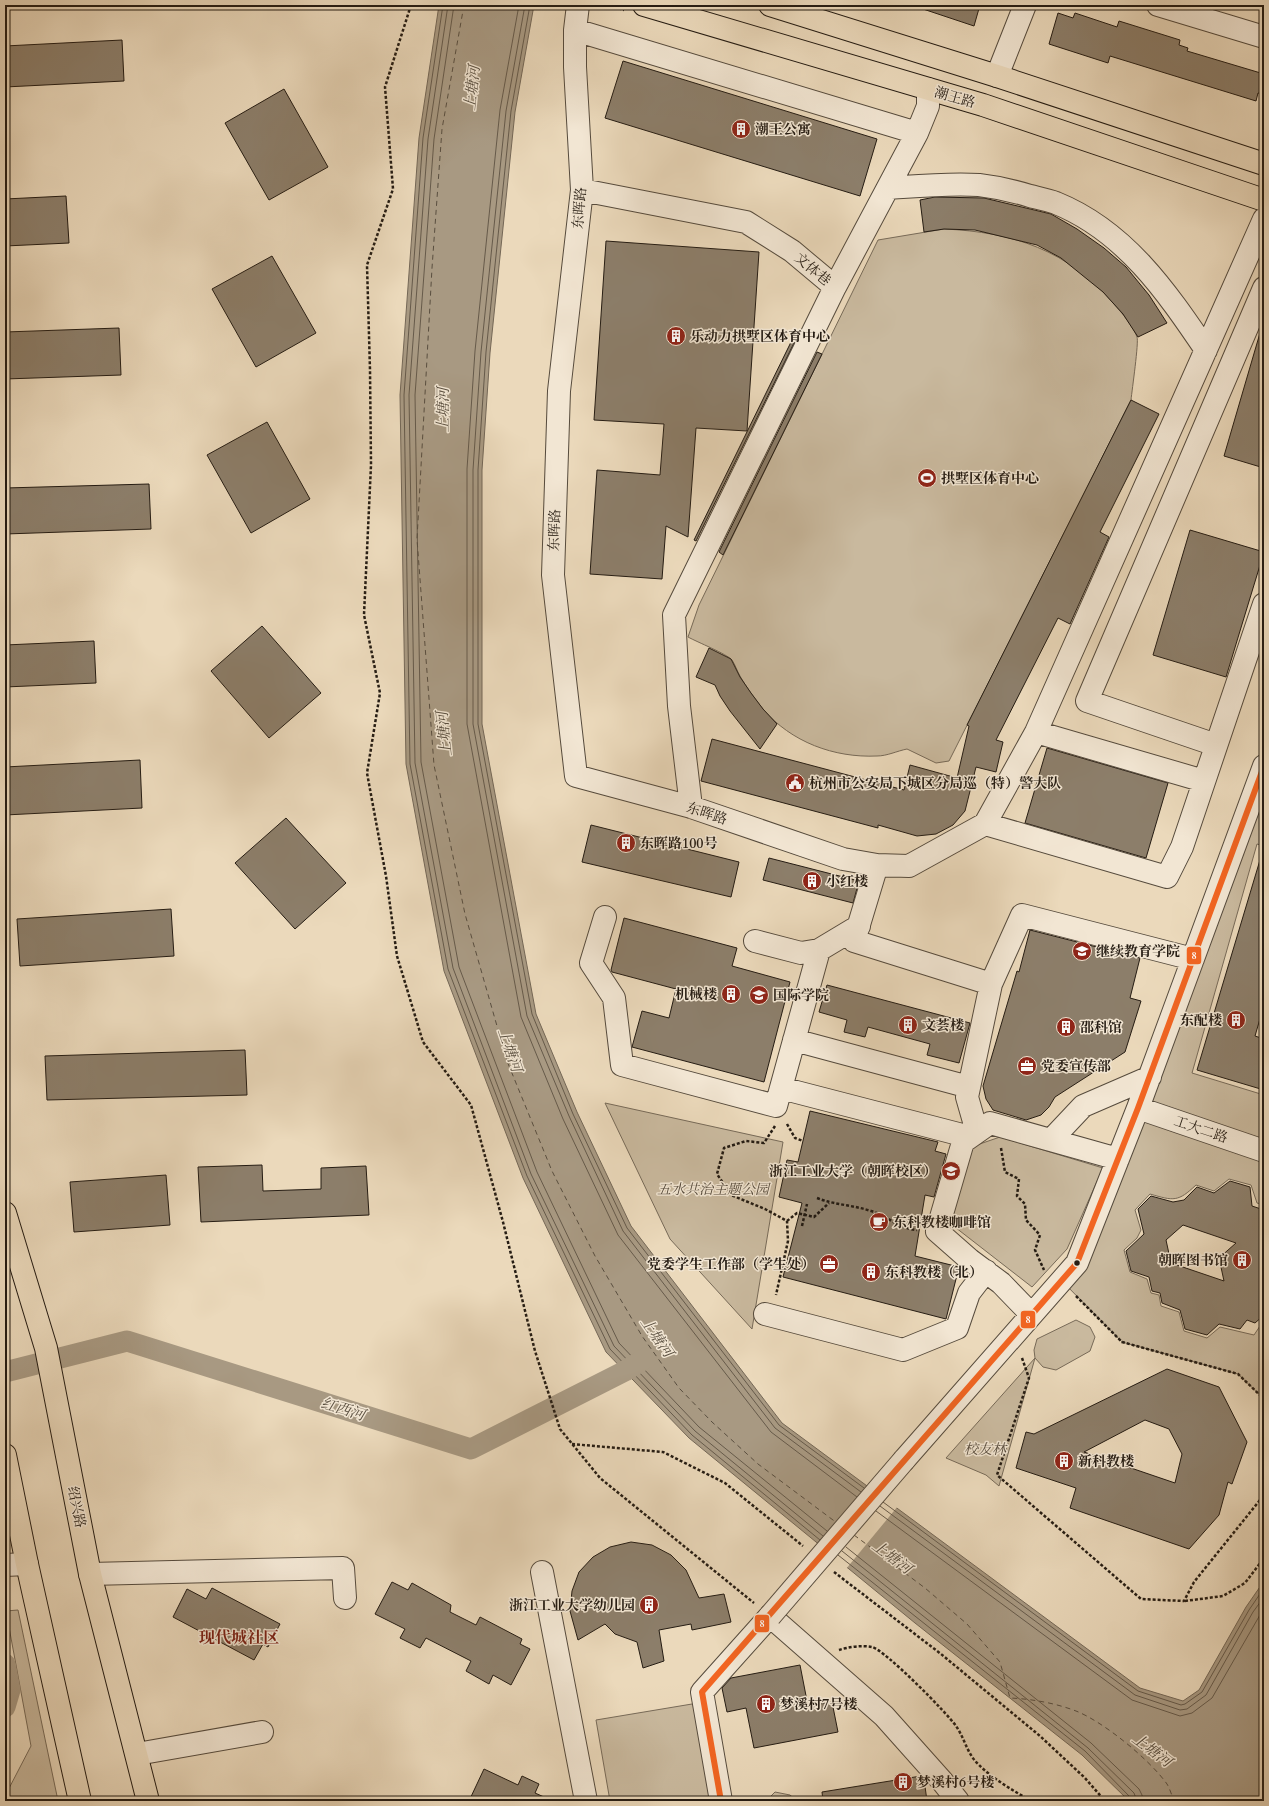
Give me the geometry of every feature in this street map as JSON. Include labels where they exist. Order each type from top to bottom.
[{"type":"main road","name":"潮王路","points":[[644,5],[983,105],[1264,200]]},
{"type":"main road","points":[[770,5],[997,76],[1264,164]]},
{"type":"main road","name":"绍兴路","points":[[5,1213],[46,1348],[90,1574],[148,1801]]},
{"type":"main road","points":[[5,1455],[27,1564],[80,1801]]},
{"type":"street","name":"东晖路","points":[[578,5],[575,30],[582,190],[559,391],[553,575],[576,776],[691,807],[843,859],[877,865],[909,866],[984,824]]},
{"type":"street","points":[[997,76],[1025,5]]},
{"type":"street","points":[[1158,5],[1264,37]]},
{"type":"street","points":[[575,30],[917,133]]},
{"type":"street","name":"文体巷","points":[[582,190],[746,222],[792,251],[835,287],[917,133],[928,106],[928,89]]},
{"type":"street","points":[[888,188],[943,185],[980,185],[1017,192],[1056,203],[1086,218],[1111,235],[1137,258],[1162,287],[1206,350]]},
{"type":"street","points":[[1264,219],[1036,732],[984,824],[1166,877],[1182,847],[1264,604]]},
{"type":"street","points":[[1240,274],[1264,282]]},
{"type":"street","points":[[691,807],[679,706],[674,615],[835,287]]},
{"type":"street","points":[[1216,745],[1086,701],[1264,288]]},
{"type":"street","points":[[1036,732],[1204,781]]},
{"type":"street","points":[[721,1801],[702,1692],[1077,1263],[1150,1077],[1193,959],[1259,798],[1264,766]]},
{"type":"street","points":[[877,865],[854,941],[991,984]]},
{"type":"street","points":[[974,1134],[966,1097],[991,984],[1022,914],[1193,959]]},
{"type":"street","points":[[604,917],[591,963],[614,998],[622,1064],[778,1097],[974,1134]]},
{"type":"street","points":[[755,941],[801,953],[819,950],[859,926]]},
{"type":"street","points":[[778,1097],[819,950]]},
{"type":"street","points":[[794,1040],[969,1087]]},
{"type":"street","points":[[1051,1140],[1083,1106],[1150,1077]]},
{"type":"street","name":"工大二路","points":[[1138,1108],[1264,1151]]},
{"type":"street","points":[[1031,1314],[1001,1283],[937,1231],[963,1142],[990,1123],[1118,1159]]},
{"type":"street","points":[[769,1315],[903,1350],[956,1328],[969,1292],[986,1271]]},
{"type":"street","points":[[5,1565],[27,1564]]},
{"type":"street","points":[[90,1574],[342,1568],[345,1598]]},
{"type":"street","points":[[542,1572],[586,1801]]},
{"type":"street","points":[[770,1616],[884,1716],[958,1801]]},
{"type":"street","points":[[137,1754],[262,1732]]},
{"type":"path","points":[[411,5],[385,87],[393,188],[367,265],[371,464],[364,615],[380,693],[367,773],[386,876],[397,956],[423,1042],[471,1105],[503,1222],[535,1351],[560,1429],[600,1478],[770,1616]]},
{"type":"path","points":[[778,1097],[795,1138],[803,1141]]},
{"type":"path","points":[[778,1097],[775,1127],[764,1143],[746,1141],[724,1148],[717,1174],[731,1195],[765,1209],[787,1221]]},
{"type":"path","points":[[1000,1126],[1005,1172],[1019,1179],[1017,1196],[1025,1204],[1026,1220],[1040,1235],[1035,1250],[1056,1286],[1122,1342],[1238,1374],[1264,1399]]},
{"type":"path","points":[[817,1198],[829,1203],[872,1211],[910,1229],[937,1231]]},
{"type":"path","points":[[787,1221],[797,1213],[814,1216],[829,1203]]},
{"type":"path","points":[[802,1226],[807,1204]]},
{"type":"path","points":[[769,1315],[788,1241],[787,1221]]},
{"type":"path","points":[[1013,1335],[1029,1378],[998,1475],[1141,1599],[1184,1601],[1223,1596],[1245,1583],[1264,1558]]},
{"type":"path","points":[[572,1444],[663,1452],[725,1483],[808,1550]]},
{"type":"path","points":[[1184,1601],[1194,1582],[1260,1500],[1264,1491]]},
{"type":"path","points":[[831,1570],[942,1654],[1040,1736],[1085,1778],[1105,1801]]},
{"type":"path","points":[[817,1657],[847,1647],[873,1647],[916,1682],[955,1724],[964,1738],[967,1750],[978,1765],[1000,1782],[1032,1801]]},
{"type":"green space","name":"拱墅区体育中心","points":[[944,229],[993,234],[1038,247],[1058,257],[1078,270],[1096,285],[1124,315],[1137,337],[1131,400],[949,761],[936,763],[907,749],[881,756],[861,756],[829,751],[800,739],[774,721],[751,693],[729,657],[688,637],[699,605],[878,240]]},
{"type":"green space","points":[[1264,767],[1264,846],[1257,844],[1192,1073],[1264,1095],[1264,1205],[1257,1203],[1251,1185],[1229,1179],[1214,1191],[1196,1185],[1185,1195],[1170,1199],[1150,1194],[1135,1210],[1141,1230],[1137,1238],[1124,1250],[1130,1272],[1147,1279],[1151,1293],[1159,1295],[1161,1306],[1179,1312],[1184,1331],[1207,1338],[1220,1327],[1254,1335],[1264,1320],[1264,1399],[1238,1374],[1122,1342],[1061,1280]]},
{"type":"green space","name":"五水共治主题公园","points":[[605,1103],[783,1142],[752,1329],[670,1239]]},
{"type":"green space","points":[[1000,1137],[1103,1168],[1067,1249],[1032,1287],[951,1224],[971,1147]]},
{"type":"green space","points":[[1076,1320],[1090,1327],[1095,1337],[1090,1351],[1056,1370],[1043,1367],[1035,1358],[1034,1350],[1037,1339]]},
{"type":"green space","name":"校友林","points":[[1035,1358],[999,1486],[986,1475],[946,1458]]},
{"type":"green space","points":[[18,1610],[57,1796],[54,1801],[5,1801],[5,1796],[31,1746],[6,1611]]},
{"type":"green space","points":[[698,1703],[715,1801],[610,1801],[596,1720]]},
{"type":"green space","points":[[775,1792],[790,1795],[797,1801],[766,1801]]},
{"type":"water","name":"上塘河","points":[[439,5],[534,5],[515,112],[490,353],[482,470],[482,724],[536,1014],[577,1112],[631,1226],[782,1423],[1140,1688],[1183,1701],[1199,1690],[1246,1607],[1264,1581],[1264,1801],[1129,1801],[1082,1755],[915,1623],[689,1438],[606,1352],[523,1178],[444,971],[406,764],[400,395],[419,138]]},
{"type":"pier","points":[[871,1486],[898,1506],[846,1569],[819,1547]]},
{"type":"building","points":[[920,5],[980,5],[974,26],[920,8]]},
{"type":"building","points":[[1058,13],[1073,18],[1075,13],[1117,27],[1119,21],[1180,40],[1179,45],[1188,48],[1187,51],[1264,74],[1264,94],[1258,93],[1256,101],[1110,56],[1108,63],[1049,44]]},
{"type":"building","points":[[122,40],[124,81],[5,87],[5,46]]},
{"type":"building","name":"潮王公寓","points":[[623,61],[877,139],[860,196],[605,118]]},
{"type":"building","points":[[284,89],[328,167],[269,200],[225,123]]},
{"type":"building","points":[[66,196],[69,243],[5,246],[5,199]]},
{"type":"building","points":[[935,197],[984,198],[1051,214],[1077,229],[1104,248],[1126,267],[1149,295],[1167,323],[1138,337],[1123,314],[1103,292],[1061,258],[1037,245],[975,230],[944,229],[924,232],[920,200]]},
{"type":"building","name":"乐动力拱墅区体育中心","points":[[606,241],[759,252],[747,431],[696,428],[688,537],[666,526],[662,579],[590,574],[597,470],[660,475],[664,424],[594,420]]},
{"type":"building","points":[[272,256],[316,333],[256,367],[212,289]]},
{"type":"building","points":[[119,328],[121,375],[5,379],[5,332]]},
{"type":"building","points":[[1260,333],[1264,334],[1264,468],[1224,456]]},
{"type":"building","points":[[792,340],[795,341],[696,541],[694,540]]},
{"type":"building","points":[[817,352],[822,354],[723,555],[719,552]]},
{"type":"building","points":[[1131,400],[1159,414],[1100,532],[1109,537],[1070,624],[1058,618],[996,740],[1003,742],[996,772],[976,767],[965,811],[953,825],[936,834],[917,836],[878,825],[878,828],[701,781],[712,739],[904,790],[910,765],[957,778],[969,726],[967,725]]},
{"type":"building","points":[[267,422],[310,499],[251,533],[207,455]]},
{"type":"building","points":[[149,484],[151,529],[5,534],[5,488]]},
{"type":"building","points":[[1190,530],[1264,552],[1226,677],[1153,655]]},
{"type":"building","points":[[262,626],[321,693],[269,738],[211,671]]},
{"type":"building","points":[[94,641],[96,683],[5,687],[5,645]]},
{"type":"building","points":[[709,648],[731,659],[740,677],[751,693],[777,724],[760,749],[730,711],[715,685],[696,677]]},
{"type":"building","points":[[1047,748],[1168,783],[1146,858],[1025,823]]},
{"type":"building","points":[[140,760],[142,808],[5,815],[5,767]]},
{"type":"building","points":[[286,818],[346,883],[295,929],[235,863]]},
{"type":"building","name":"东晖路100号","points":[[591,825],[739,862],[731,897],[582,862]]},
{"type":"building","name":"小红楼","points":[[769,858],[859,881],[853,903],[763,880]]},
{"type":"building","name":"东配楼","points":[[1260,860],[1264,860],[1264,1005],[1255,1036],[1264,1039],[1264,1090],[1197,1070]]},
{"type":"building","points":[[171,909],[174,956],[20,966],[17,919]]},
{"type":"building","name":"机械楼","points":[[624,918],[737,948],[732,966],[790,982],[764,1082],[632,1047],[642,1011],[669,1018],[676,989],[612,972],[611,970]]},
{"type":"building","name":"邵科馆","points":[[1030,930],[1140,958],[1130,998],[1141,1001],[1125,1052],[1055,1097],[1049,1107],[1041,1115],[1026,1120],[993,1110],[986,1099],[983,1086],[1017,971],[1019,972]]},
{"type":"building","name":"文荟楼","points":[[827,985],[970,1023],[959,1063],[927,1055],[930,1044],[868,1027],[865,1037],[844,1032],[847,1020],[819,1012]]},
{"type":"building","points":[[245,1050],[247,1095],[47,1100],[45,1056]]},
{"type":"building","points":[[810,1111],[938,1142],[935,1151],[946,1154],[934,1197],[925,1195],[915,1256],[959,1267],[946,1319],[783,1277],[802,1203],[779,1197],[787,1160],[798,1162]]},
{"type":"building","points":[[262,1165],[263,1191],[321,1189],[321,1168],[366,1166],[369,1215],[201,1222],[198,1167]]},
{"type":"building","points":[[166,1175],[170,1225],[74,1232],[70,1182]]},
{"type":"building","name":"朝晖图书馆","points":[[1230,1181],[1250,1187],[1252,1206],[1264,1210],[1264,1315],[1255,1323],[1247,1320],[1240,1329],[1219,1324],[1207,1335],[1185,1329],[1180,1310],[1162,1303],[1160,1293],[1152,1291],[1149,1277],[1131,1271],[1126,1251],[1144,1234],[1138,1209],[1151,1196],[1173,1202],[1184,1200],[1197,1187],[1214,1193]],"holes":[[[1183,1225],[1236,1243],[1219,1258],[1224,1281],[1171,1263],[1166,1240]]]},
{"type":"building","name":"新科教楼","points":[[1167,1369],[1219,1387],[1247,1442],[1232,1484],[1228,1482],[1219,1515],[1189,1549],[1070,1508],[1076,1488],[1016,1468],[1026,1432],[1034,1434]],"holes":[[[1145,1420],[1169,1429],[1182,1454],[1175,1483],[1084,1452]]]},
{"type":"building","name":"浙江工业大学幼儿园","points":[[631,1542],[652,1545],[671,1555],[686,1570],[699,1598],[724,1594],[731,1622],[692,1630],[691,1624],[659,1630],[664,1661],[643,1668],[637,1642],[615,1634],[605,1624],[578,1640],[570,1611],[572,1591],[579,1572],[593,1557],[610,1547]]},
{"type":"building","points":[[392,1582],[408,1590],[412,1583],[451,1605],[450,1612],[476,1625],[480,1617],[522,1639],[520,1644],[530,1649],[511,1685],[493,1675],[489,1684],[466,1671],[471,1661],[426,1638],[420,1648],[400,1638],[405,1629],[375,1614]]},
{"type":"building","points":[[212,1588],[280,1624],[268,1647],[263,1644],[254,1660],[173,1617],[187,1589],[206,1599]]},
{"type":"building","name":"梦溪村7号楼","points":[[800,1665],[808,1706],[832,1702],[838,1732],[754,1748],[746,1708],[727,1712],[722,1688],[731,1678]]},
{"type":"building","points":[[484,1769],[518,1785],[522,1776],[539,1784],[535,1793],[553,1801],[469,1801]]},
{"type":"building","name":"梦溪村6号楼","points":[[921,1776],[924,1779],[927,1801],[823,1801],[822,1792]]},
{"type":"waterway","name":"红西河","points":[[5,1372],[127,1341],[471,1449],[625,1371],[649,1356]]},
{"type":"waterway","name":"红西河","points":[[5,1664],[10,1690],[5,1707]]},
{"type":"ferry route","points":[[464,5],[442,129],[432,268],[417,539],[434,765],[465,914],[507,1061],[552,1171],[595,1256],[642,1336],[679,1388],[712,1422],[758,1464],[837,1523]]},
{"type":"ferry route","points":[[854,1535],[925,1588],[967,1624],[1000,1662],[1010,1698],[1035,1700],[1060,1706],[1076,1711],[1100,1724],[1126,1743],[1150,1764],[1167,1784],[1174,1801]]},
{"type":"transit line","name":"8","points":[[721,1801],[702,1692],[1077,1263],[1138,1108],[1264,766]]},
{"type":"place","name":"潮王公寓","points":[[741,129]]},
{"type":"place","name":"乐动力拱墅区体育中心","points":[[676,336]]},
{"type":"place","name":"拱墅区体育中心","points":[[927,478]]},
{"type":"place","name":"杭州市公安局下城区分局巡（特）警大队","points":[[795,783]]},
{"type":"place","name":"东晖路100号","points":[[626,843]]},
{"type":"place","name":"小红楼","points":[[812,881]]},
{"type":"place","name":"继续教育学院","points":[[1082,951]]},
{"type":"place","name":"机械楼","points":[[731,994]]},
{"type":"place","name":"国际学院","points":[[759,995]]},
{"type":"place","name":"东配楼","points":[[1236,1020]]},
{"type":"place","name":"文荟楼","points":[[908,1025]]},
{"type":"place","name":"邵科馆","points":[[1066,1027]]},
{"type":"place","name":"党委宣传部","points":[[1027,1066]]},
{"type":"place","name":"浙江工业大学（朝晖校区）","points":[[951,1171]]},
{"type":"place","name":"东科教楼咖啡馆","points":[[879,1222]]},
{"type":"place","name":"朝晖图书馆","points":[[1242,1260]]},
{"type":"place","name":"党委学生工作部（学生处）","points":[[829,1264]]},
{"type":"place","name":"东科教楼（北）","points":[[871,1272]]},
{"type":"place","name":"新科教楼","points":[[1064,1461]]},
{"type":"place","name":"浙江工业大学幼儿园","points":[[649,1605]]},
{"type":"place","name":"梦溪村7号楼","points":[[766,1704]]},
{"type":"place","name":"梦溪村6号楼","points":[[903,1782]]},
{"type":"district","name":"现代城社区","points":[[239,1637]]}]
